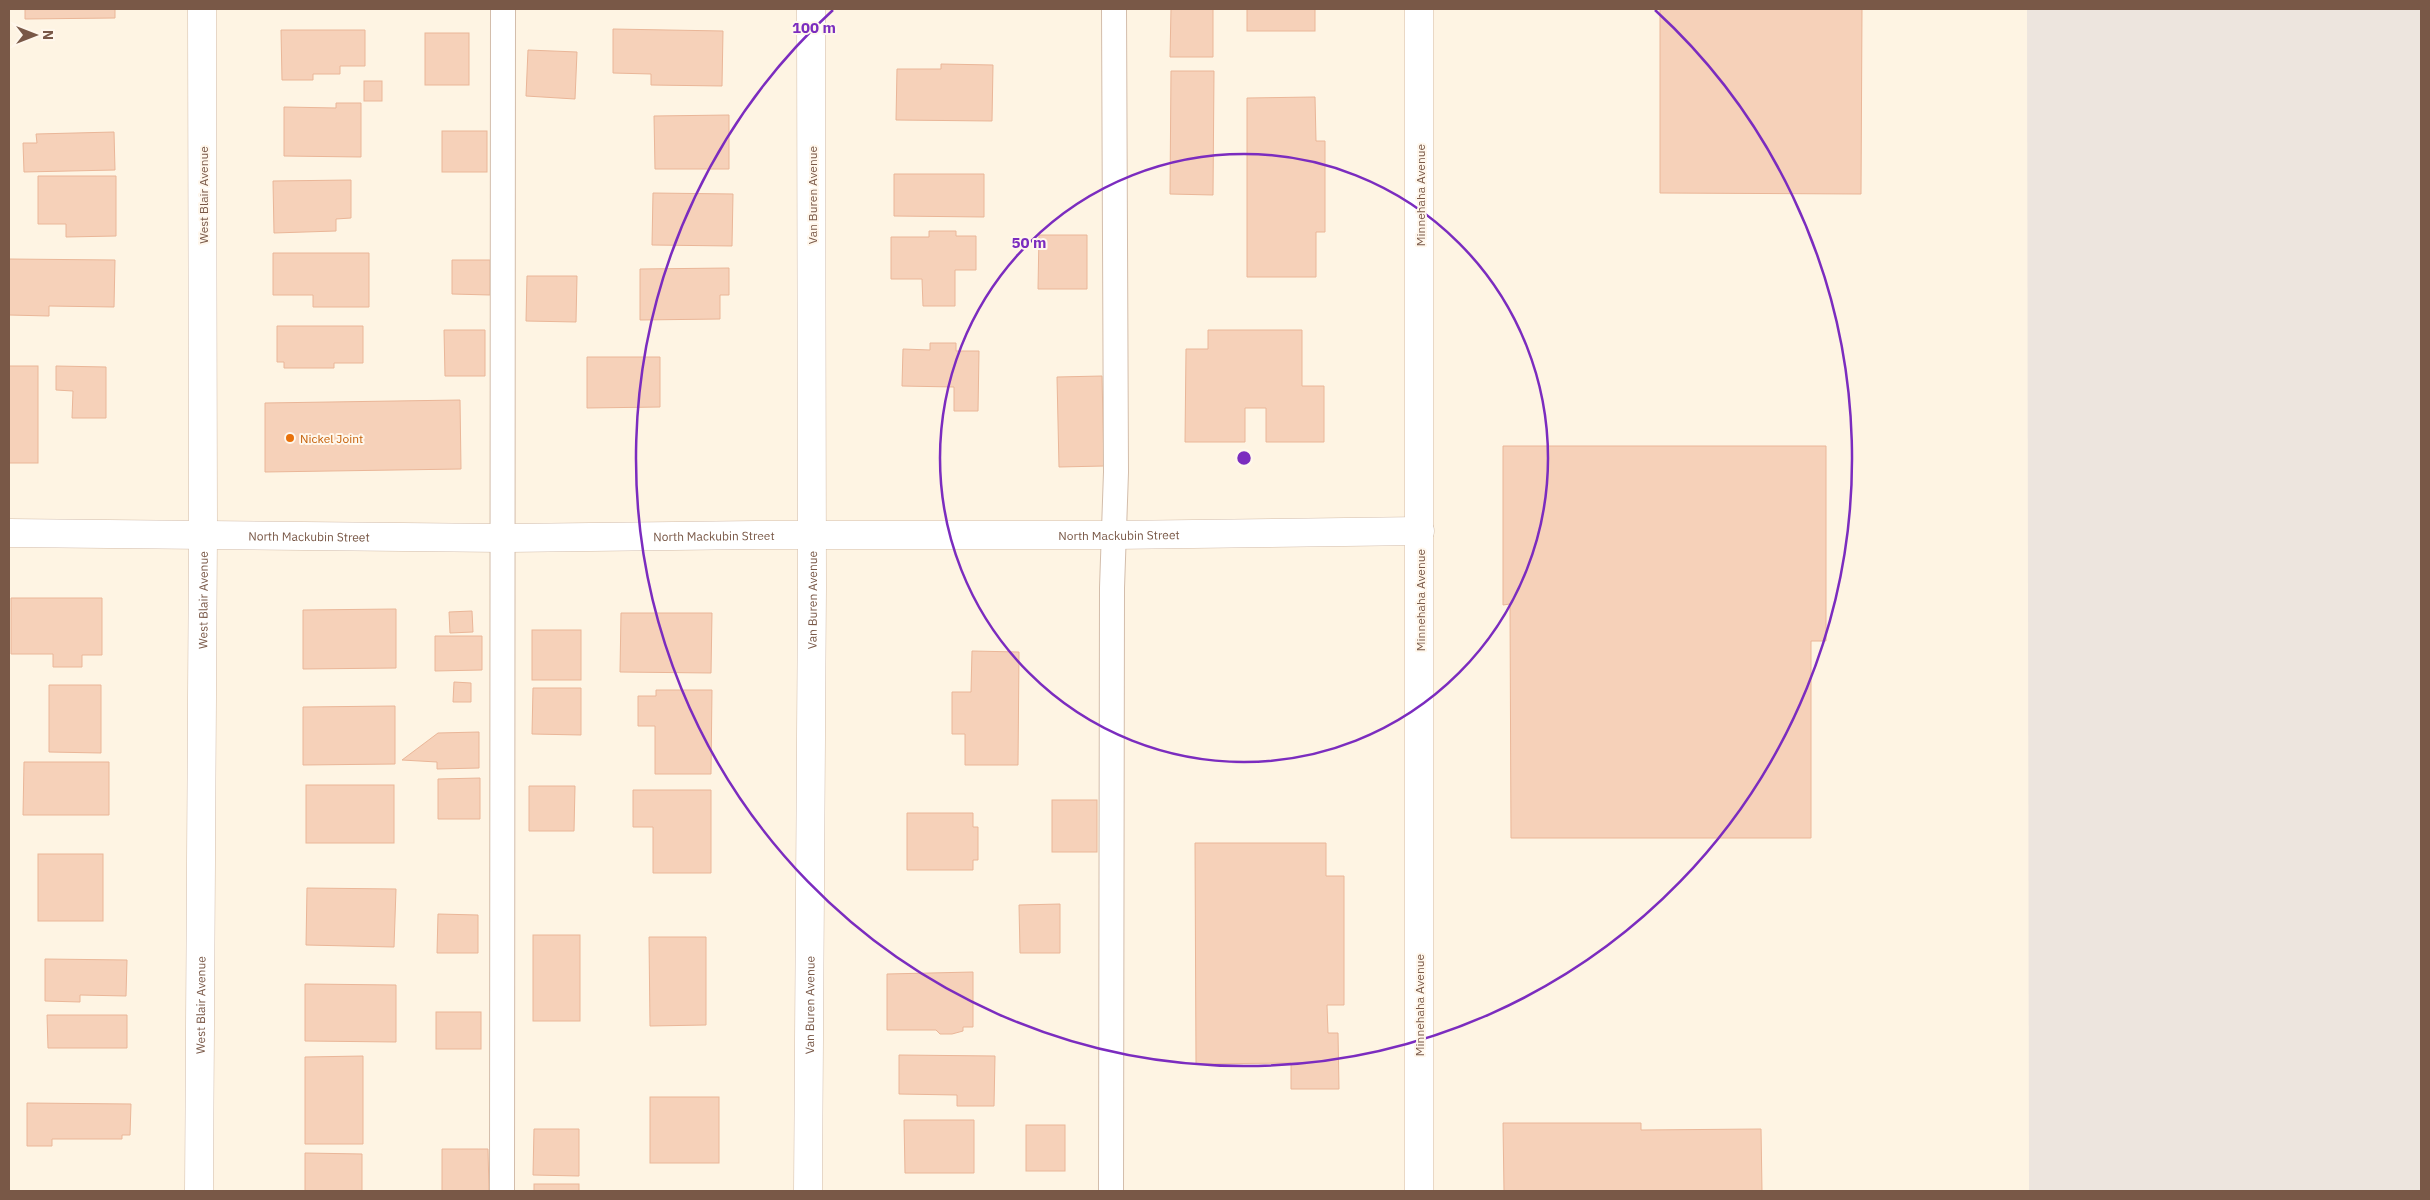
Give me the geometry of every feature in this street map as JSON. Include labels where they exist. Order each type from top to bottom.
[{"type":"street","name":"West Blair Avenue","points":[[199,1191],[203,533],[202,9]]},
{"type":"street","name":"Van Buren Avenue","points":[[808,1191],[812,535],[811,9]]},
{"type":"street","name":"Minnehaha Avenue","points":[[1418,1191],[1419,9]]},
{"type":"street","name":"North Mackubin Street","points":[[9,533],[203,533],[502,538],[1114,535],[1420,531]]},
{"type":"lane","points":[[502,1191],[504,9]]},
{"type":"lane","points":[[1111,1191],[1112,598],[1116,472],[1114,9]]},
{"type":"shaded area","points":[[2027,9],[2421,9],[2421,1191],[2029,1191]]},
{"type":"building","points":[[25,9],[115,9],[115,18],[25,19]]},
{"type":"building","points":[[1171,9],[1213,9],[1213,57],[1170,57]]},
{"type":"building","points":[[1247,9],[1315,9],[1315,31],[1247,31]]},
{"type":"building","points":[[1660,9],[1862,9],[1861,194],[1660,193]]},
{"type":"building","points":[[613,29],[723,31],[722,86],[651,85],[651,74],[613,73]]},
{"type":"building","points":[[281,30],[365,30],[365,66],[340,66],[340,74],[313,74],[313,80],[282,80]]},
{"type":"building","points":[[425,33],[469,33],[469,85],[425,85]]},
{"type":"building","points":[[528,50],[577,52],[575,99],[526,96]]},
{"type":"building","points":[[941,64],[993,65],[992,121],[896,120],[897,69],[941,69]]},
{"type":"building","points":[[1171,71],[1214,71],[1213,195],[1170,194]]},
{"type":"building","points":[[364,81],[382,81],[382,101],[364,101]]},
{"type":"building","points":[[1315,97],[1316,141],[1325,141],[1325,232],[1316,232],[1316,277],[1247,277],[1247,98]]},
{"type":"building","points":[[336,103],[361,103],[361,157],[284,156],[284,107],[336,108]]},
{"type":"building","points":[[729,115],[729,169],[655,169],[654,116]]},
{"type":"building","points":[[442,131],[487,131],[487,172],[442,172]]},
{"type":"building","points":[[114,132],[115,170],[24,172],[23,143],[37,143],[36,134]]},
{"type":"building","points":[[894,174],[984,174],[984,217],[894,216]]},
{"type":"building","points":[[38,176],[116,176],[116,236],[66,237],[66,224],[38,224]]},
{"type":"building","points":[[351,180],[351,218],[336,219],[336,231],[274,233],[273,181]]},
{"type":"building","points":[[653,193],[733,194],[732,246],[652,245]]},
{"type":"building","points":[[929,231],[956,231],[956,236],[976,236],[976,270],[955,270],[955,306],[923,306],[922,279],[891,279],[891,237],[929,237]]},
{"type":"building","points":[[1039,235],[1087,235],[1087,289],[1038,289]]},
{"type":"building","points":[[273,253],[369,253],[369,307],[313,307],[313,295],[273,295]]},
{"type":"building","points":[[9,259],[115,260],[114,307],[49,306],[49,316],[9,315]]},
{"type":"building","points":[[452,260],[490,260],[490,295],[452,294]]},
{"type":"building","points":[[729,268],[729,295],[720,295],[720,319],[640,320],[640,269]]},
{"type":"building","points":[[527,276],[577,276],[576,322],[526,321]]},
{"type":"building","points":[[277,326],[363,326],[363,363],[334,363],[334,368],[284,368],[284,362],[277,362]]},
{"type":"building","points":[[444,330],[485,330],[485,376],[445,376]]},
{"type":"building","points":[[1208,330],[1302,330],[1302,386],[1324,386],[1324,442],[1266,442],[1266,408],[1245,408],[1245,442],[1185,442],[1186,349],[1208,349]]},
{"type":"building","points":[[930,343],[956,343],[956,351],[979,351],[978,411],[954,411],[954,387],[902,386],[903,349],[930,350]]},
{"type":"building","points":[[587,357],[660,357],[660,407],[587,408]]},
{"type":"building","points":[[9,366],[38,366],[38,463],[9,463]]},
{"type":"building","points":[[56,366],[106,367],[106,418],[72,418],[73,391],[56,390]]},
{"type":"building","points":[[1102,376],[1104,466],[1059,467],[1057,377]]},
{"type":"building","points":[[460,400],[461,469],[265,472],[265,403]]},
{"type":"building","points":[[1503,446],[1826,446],[1826,641],[1811,641],[1811,838],[1511,838],[1510,604],[1503,605]]},
{"type":"building","points":[[11,598],[102,598],[102,655],[82,655],[82,667],[53,667],[53,654],[11,654]]},
{"type":"building","points":[[396,609],[396,668],[303,669],[303,610]]},
{"type":"building","points":[[472,611],[473,632],[450,633],[449,612]]},
{"type":"building","points":[[621,613],[712,613],[711,673],[620,672]]},
{"type":"building","points":[[532,630],[581,630],[581,680],[532,680]]},
{"type":"building","points":[[435,636],[482,636],[482,670],[435,671]]},
{"type":"building","points":[[972,651],[1019,652],[1018,765],[965,765],[965,734],[952,734],[952,692],[971,692]]},
{"type":"building","points":[[454,682],[471,683],[471,702],[453,702]]},
{"type":"building","points":[[49,685],[101,685],[101,753],[49,752]]},
{"type":"building","points":[[533,688],[581,688],[581,735],[532,734]]},
{"type":"building","points":[[656,690],[712,690],[711,774],[655,774],[655,726],[638,726],[638,696],[656,696]]},
{"type":"building","points":[[395,706],[395,764],[303,765],[303,707]]},
{"type":"building","points":[[479,732],[479,768],[437,769],[437,762],[402,760],[438,733]]},
{"type":"building","points":[[24,762],[109,762],[109,815],[23,815]]},
{"type":"building","points":[[480,778],[480,819],[438,819],[438,779]]},
{"type":"building","points":[[306,785],[394,785],[394,843],[306,843]]},
{"type":"building","points":[[529,786],[575,786],[574,831],[529,831]]},
{"type":"building","points":[[633,790],[711,790],[711,873],[653,873],[653,827],[633,827]]},
{"type":"building","points":[[1052,800],[1097,800],[1097,852],[1052,852]]},
{"type":"building","points":[[907,813],[973,813],[973,827],[978,827],[978,860],[973,860],[973,870],[907,870]]},
{"type":"building","points":[[1195,843],[1326,843],[1326,876],[1344,876],[1344,1005],[1327,1005],[1328,1033],[1338,1033],[1339,1089],[1291,1089],[1291,1063],[1196,1064]]},
{"type":"building","points":[[38,854],[103,854],[103,921],[38,921]]},
{"type":"building","points":[[307,888],[396,889],[394,947],[306,945]]},
{"type":"building","points":[[1060,904],[1060,953],[1020,953],[1019,905]]},
{"type":"building","points":[[438,914],[478,915],[478,953],[437,953]]},
{"type":"building","points":[[533,935],[580,935],[580,1021],[533,1021]]},
{"type":"building","points":[[649,937],[706,937],[706,1025],[650,1026]]},
{"type":"building","points":[[45,959],[127,960],[126,996],[80,995],[80,1002],[45,1001]]},
{"type":"building","points":[[973,972],[973,1027],[963,1027],[963,1031],[952,1034],[940,1034],[936,1030],[887,1030],[887,974]]},
{"type":"building","points":[[305,984],[396,985],[396,1042],[305,1041]]},
{"type":"building","points":[[436,1012],[481,1012],[481,1049],[436,1049]]},
{"type":"building","points":[[47,1015],[127,1015],[127,1048],[48,1048]]},
{"type":"building","points":[[899,1055],[995,1056],[994,1106],[957,1106],[957,1095],[899,1094]]},
{"type":"building","points":[[363,1056],[363,1144],[305,1144],[305,1057]]},
{"type":"building","points":[[650,1097],[719,1097],[719,1163],[650,1163]]},
{"type":"building","points":[[27,1103],[131,1104],[130,1135],[122,1135],[122,1139],[52,1139],[52,1146],[27,1146]]},
{"type":"building","points":[[904,1120],[974,1120],[974,1173],[905,1173]]},
{"type":"building","points":[[1503,1123],[1641,1123],[1641,1130],[1761,1129],[1762,1191],[1504,1191]]},
{"type":"building","points":[[1026,1125],[1065,1125],[1065,1171],[1026,1171]]},
{"type":"building","points":[[534,1129],[579,1129],[579,1176],[533,1175]]},
{"type":"building","points":[[442,1149],[488,1149],[489,1191],[442,1191]]},
{"type":"building","points":[[305,1153],[362,1154],[362,1191],[305,1191]]},
{"type":"building","points":[[534,1184],[579,1184],[579,1191],[534,1191]]},
{"type":"place","name":"Nickel Joint","points":[[290,438]]}]
